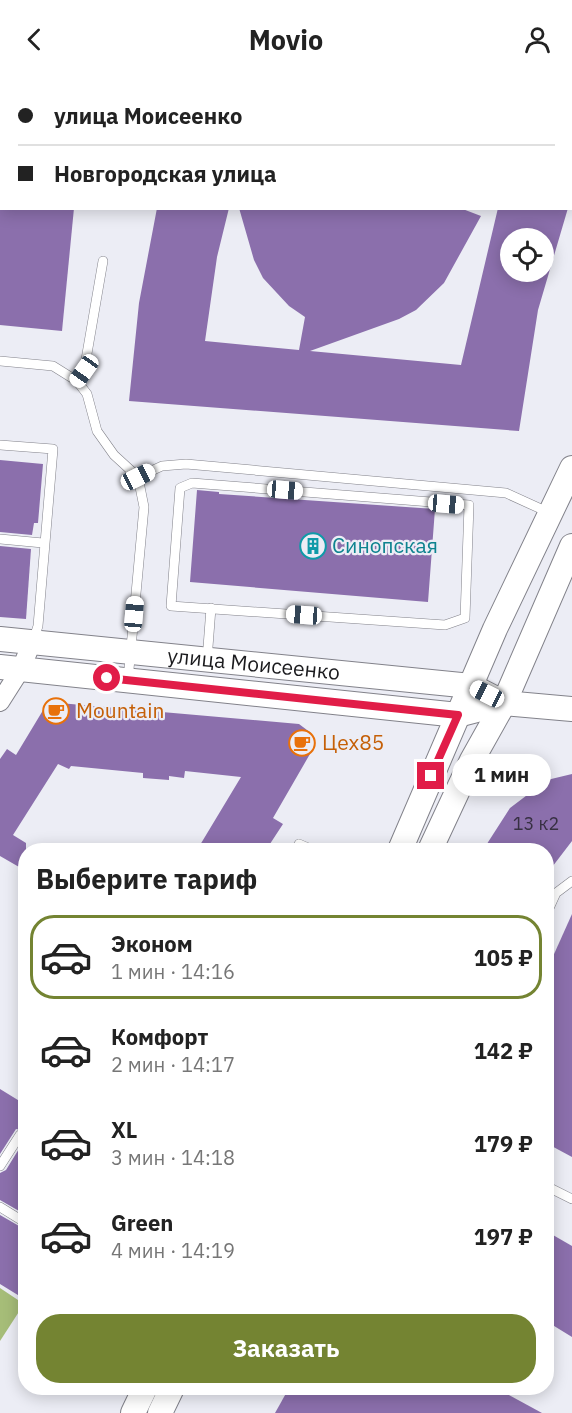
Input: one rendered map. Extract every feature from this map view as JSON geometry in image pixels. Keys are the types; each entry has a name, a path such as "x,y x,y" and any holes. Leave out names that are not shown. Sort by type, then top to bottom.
{"street":[{"path":"403,843 471,686 572,468"},
{"path":"433,843 472,760 504,703 572,546"},
{"name":"улица Моисеенко","path":"0,639 471,686 504,703"},
{"path":"0,702 11,668 32,642"},
{"name":"улица Моисеенко","path":"11,668 458,715 504,703 572,709"},
{"path":"133,1413 142,1395"},
{"path":"160,1413 169,1395"}],"lane":[{"path":"77,381 84,371 103,261"},
{"path":"0,362 53,366 77,381 87,394 97,431 114,455 138,477 144,507 128,681"},
{"path":"0,445 53,449 43,543 38,626 32,642"},
{"path":"138,477 162,466 186,464 506,493 550,513"},
{"path":"192,483 469,506 465,618 445,625 211,608 171,606 180,488 192,483"},
{"path":"0,539 43,543"},
{"path":"207,660 211,608"},
{"path":"554,897 556,893 572,881"},
{"path":"0,1166 18,1139"},
{"path":"554,1189 572,1199"},
{"path":"0,1208 18,1218"}],"green space":[{"path":"0,1288 18,1300 18,1313 0,1341"}],"building":[{"path":"0,210 74,210 62,331 0,325"},
{"path":"157,210 229,210 217,257 205,341 299,350 305,317 289,306 263,278 254,260 240,210 465,210 481,216 444,283 416,310 399,319 310,351 461,365 498,210 567,210 554,256 554,228 500,228 500,282 546,282 538,310 519,431 129,401 139,303"},
{"path":"0,460 43,464 38,523 34,523 32,535 0,532"},
{"name":"Синопская","path":"197,490 219,492 219,494 435,509 428,602 190,582"},
{"path":"0,546 31,549 26,619 0,617"},
{"path":"48,702 299,724 311,733 314,747 273,818 283,824 271,843 201,843 241,777 185,771 184,778 169,776 169,780 143,778 143,773 71,766 69,769 58,764 13,835 26,843 18,843 18,866 0,856 0,759 7,749 16,755"},
{"path":"572,774 572,841 554,865 554,843 488,843 510,808 547,780"},
{"path":"572,914 572,1157 554,1147 554,954"},
{"path":"0,1089 18,1100 18,1129 16,1129 0,1154"},
{"path":"18,1150 18,1210 0,1200 0,1173 6,1170"},
{"path":"0,1215 18,1225 18,1295 0,1284"},
{"path":"554,1236 572,1246 572,1337 554,1326"},
{"path":"285,1395 509,1395 542,1413 275,1413"}],"place":[{"name":"Синопская","path":"313,546"},
{"name":"Mountain","path":"56,711"},
{"name":"Цех85","path":"302,743"}],"route":[{"path":"107,678 458,715 431,776"}]}
